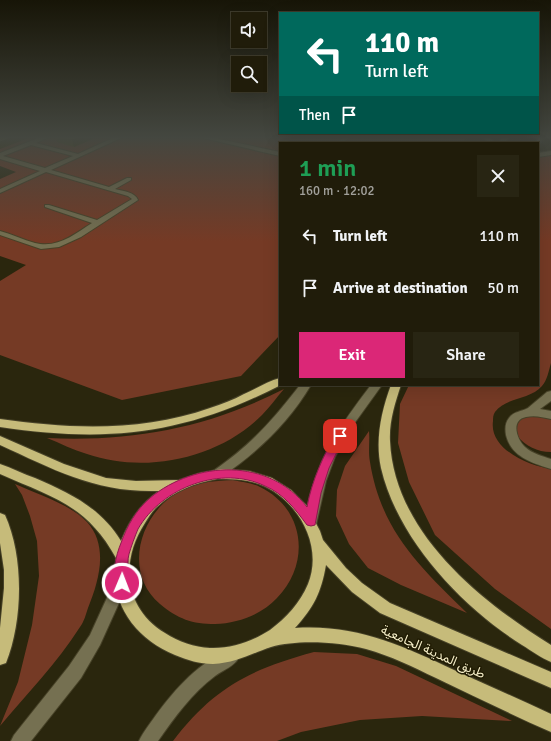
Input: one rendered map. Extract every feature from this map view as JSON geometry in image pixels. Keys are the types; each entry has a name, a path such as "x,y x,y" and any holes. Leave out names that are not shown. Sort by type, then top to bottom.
{"main road":[{"path":"0,423 63,432 97,432 166,424 199,416 230,406 257,394 279,382"},
{"path":"396,386 385,418 384,442 387,469 397,498 414,530 438,562 470,596 509,628 551,654"},
{"path":"0,440 93,479 120,485 150,487 179,485"},
{"path":"0,469 67,499 84,509 99,522 112,537 122,555"},
{"path":"217,474 236,474 254,477 270,483 294,498 311,521 319,545 319,570 311,595 296,619 273,639 244,651 213,656 183,652 157,639 139,624 127,604 122,583 122,555 134,526 154,502 179,485 198,478 217,474"},
{"path":"0,519 6,534 11,558 12,585 9,616 0,657"},
{"name":"طريق المدينة الجامعية","path":"319,545 331,563 346,579 364,594 385,608 551,680"},
{"name":"طريق المدينة الجامعية","path":"273,639 297,634 322,634 348,637 373,643 398,652 551,723"}],"street":[{"path":"0,190 43,172"},
{"path":"0,233 40,247 48,247 63,243 136,200 130,195 52,172"},
{"path":"110,189 129,179"},
{"path":"47,206 98,223"},
{"path":"217,474 241,457 262,439 305,386"},
{"path":"311,521 315,493 323,468 334,446 376,386"},
{"path":"551,395 528,412 518,416 512,421 509,429 512,439 518,448 529,456 551,464"},
{"path":"528,412 551,415"},
{"path":"20,741 75,672 95,640 122,583"},
{"path":"148,741 180,698 200,679 222,662 244,651"}],"shaded area":[{"path":"16,172 279,172 279,336 241,376 122,400 0,355 0,281 26,265 0,256 0,179"},
{"path":"539,172 551,172 551,363 544,384 537,391 505,404 494,413 493,431 497,440 512,454 532,464 551,469 551,629 495,589 435,535 409,482 398,443 400,404 409,386 539,386"},
{"path":"284,389 268,409 244,430 203,452 180,458 156,462 133,463 109,460 82,452 47,438 109,438 169,430 227,414"},
{"path":"525,415 551,419 551,452 532,448 517,436 515,422"},
{"path":"369,431 369,458 375,486 383,508 393,528 419,563 467,613 401,585 368,568 349,544 336,516 337,490 345,466"},
{"path":"233,480 260,487 275,497 286,509 294,523 298,538 298,553 295,569 288,584 277,598 264,609 249,617 232,622 215,624 192,622 179,617 160,604 148,590 141,574 139,557 142,540 148,524 158,509 171,497 186,488 198,484"},
{"path":"15,484 63,505 87,522 94,531 98,542 100,564 96,587 81,625 52,666 0,726 18,682 32,625 39,576 37,541 22,495"},
{"path":"314,652 357,654 396,666 512,721 422,716 360,720 301,732 277,741 173,741 203,707 235,683 271,666"}],"route":[{"path":"122,583 122,555 134,526 154,502 179,485 198,478 217,474 236,474 254,477 270,483 294,498 311,521 315,493 323,468 340,436"}]}
